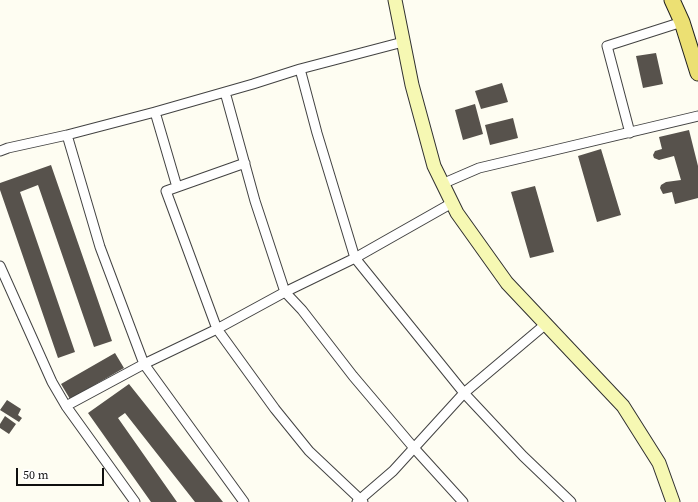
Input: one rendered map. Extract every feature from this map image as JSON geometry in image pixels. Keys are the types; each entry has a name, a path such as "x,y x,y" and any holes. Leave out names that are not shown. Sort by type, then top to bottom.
{"main road":[{"path":"395,0 412,85 434,166 457,213 507,283 547,323 623,406 659,463 673,502"},
{"path":"672,0 682,22 698,73"}],"street":[{"path":"630,133 607,46 682,22"},
{"path":"0,151 155,112 300,69 403,42"},
{"path":"300,69 317,134 355,258 464,393 523,456 571,502"},
{"path":"225,92 255,200 285,292 302,310 353,376 462,502"},
{"path":"155,112 177,187"},
{"path":"442,184 479,168 698,116"},
{"path":"67,135 100,247 144,364 244,502"},
{"path":"245,163 166,191 217,329 275,409 309,451 360,501 393,471 464,393 547,323"},
{"path":"66,406 144,364 217,329 285,292 355,258 452,203"},
{"path":"0,266 52,382 66,406 135,502"}],"building":[{"path":"656,53 663,84 643,88 636,56"},
{"path":"502,83 508,102 481,109 475,91"},
{"path":"475,104 483,134 463,140 455,110"},
{"path":"513,118 518,138 490,145 485,125"},
{"path":"689,130 698,166 698,198 675,204 672,192 663,194 660,188 661,185 666,182 681,180 674,156 659,160 654,158 653,155 655,151 662,149 659,137"},
{"path":"601,149 621,215 597,222 578,156"},
{"path":"51,165 112,341 94,347 38,185 20,192 75,352 58,358 0,190 0,183"},
{"path":"535,186 554,252 530,258 511,192"},
{"path":"115,353 124,368 70,399 61,384"},
{"path":"129,384 223,502 195,502 125,413 118,418 177,502 151,502 88,413"},
{"path":"7,400 21,409 18,415 22,418 19,422 0,410"},
{"path":"5,416 16,424 9,434 0,428 0,424"}]}
